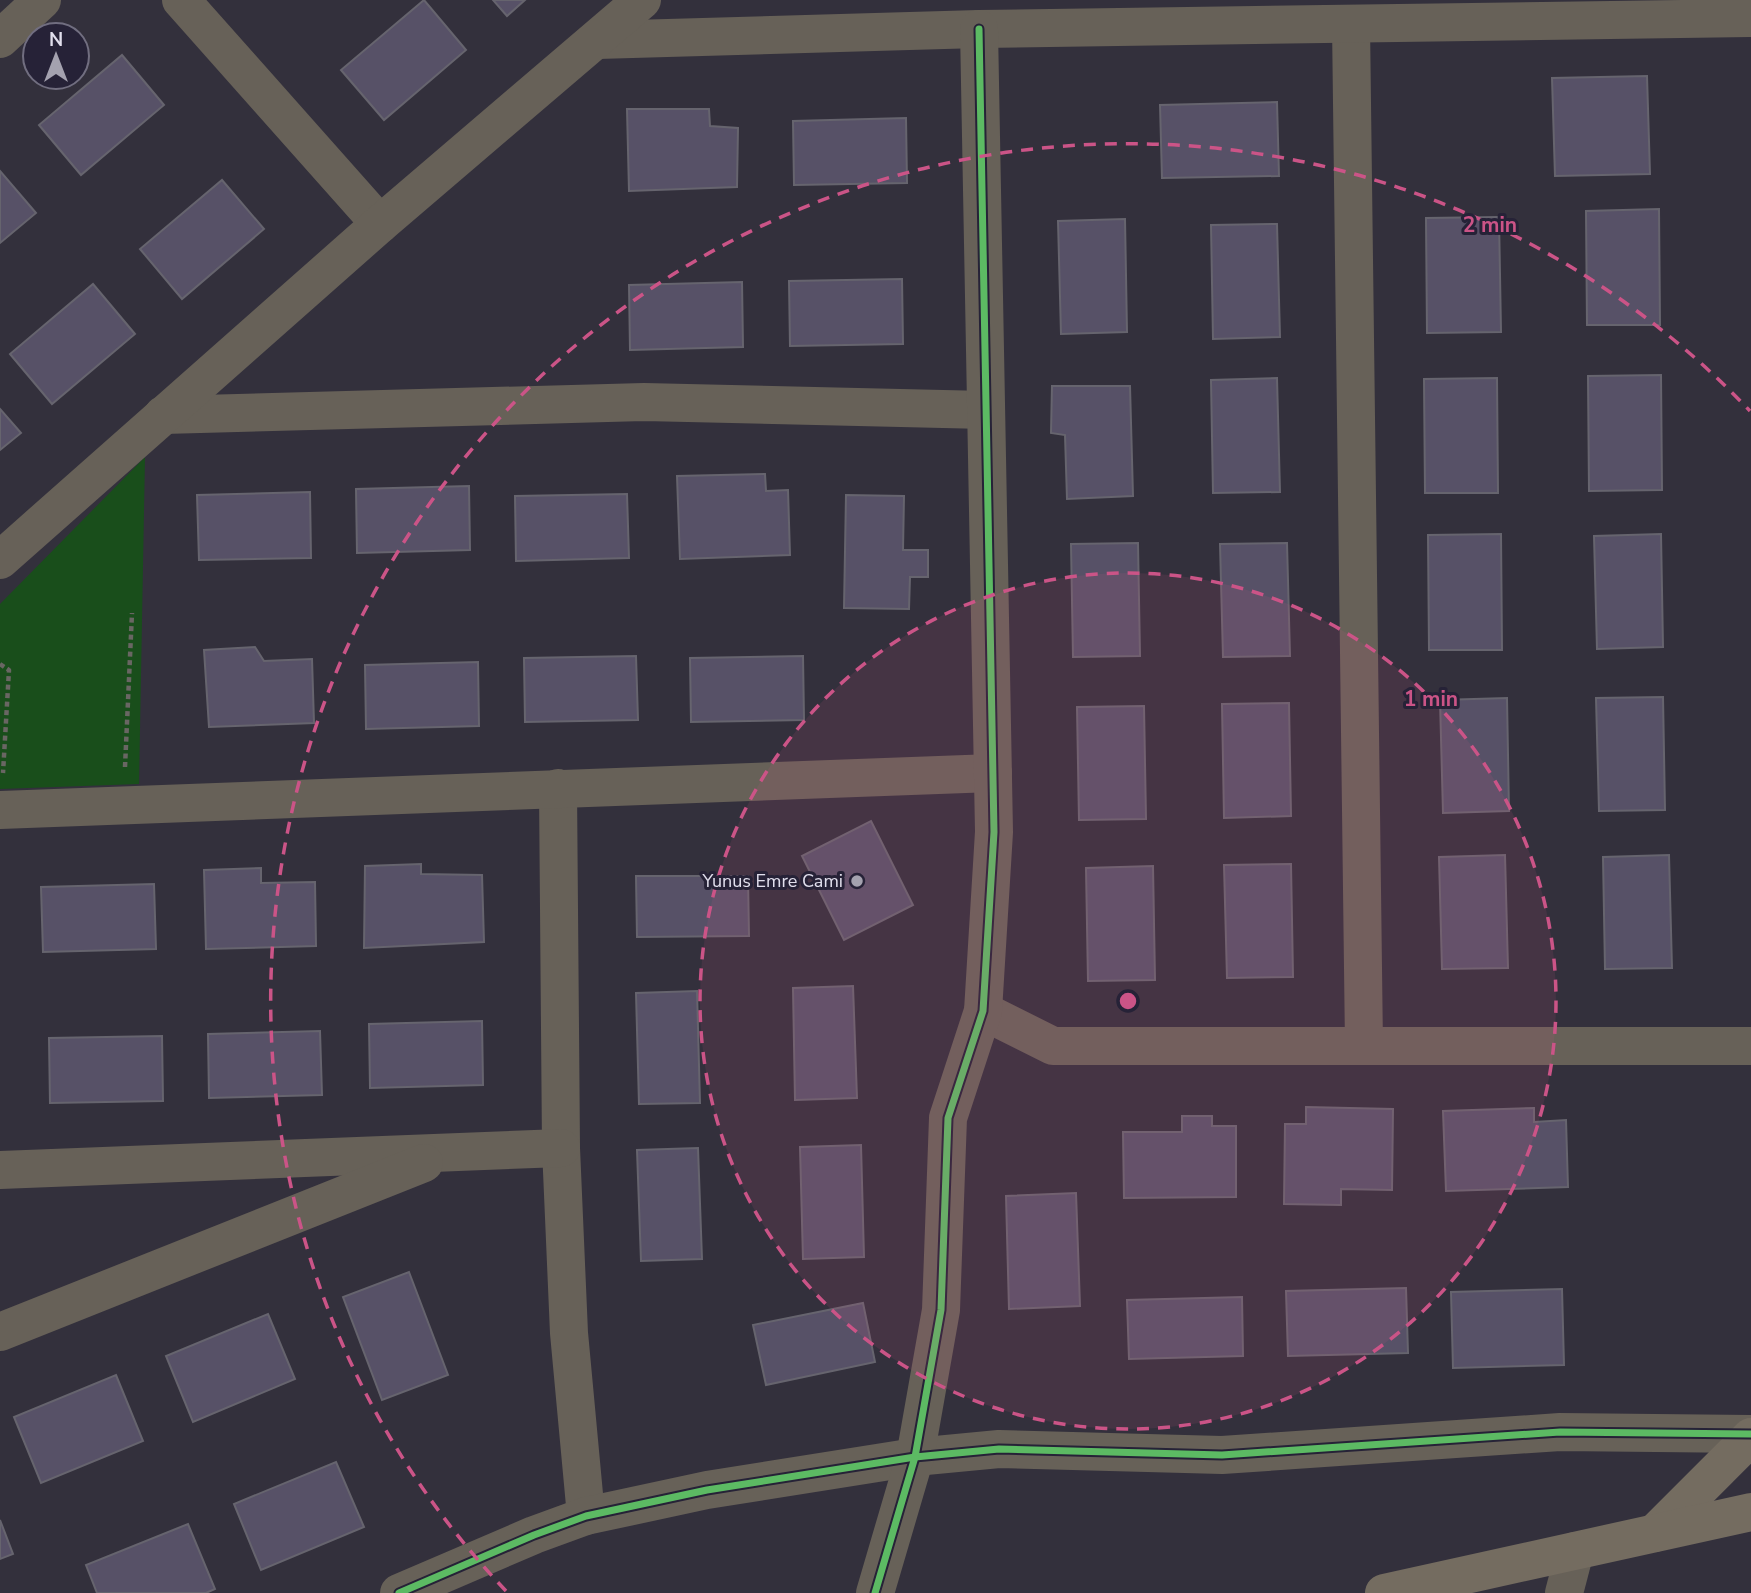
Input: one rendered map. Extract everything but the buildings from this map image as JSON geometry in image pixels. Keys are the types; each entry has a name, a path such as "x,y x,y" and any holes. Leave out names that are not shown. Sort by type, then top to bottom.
{"street":[{"path":"0,39 42,0"},
{"path":"181,0 380,224"},
{"path":"0,560 380,224 642,0"},
{"path":"597,40 979,29 1751,18"},
{"path":"1351,24 1364,1045"},
{"path":"875,1593 915,1457 941,1310 948,1118 983,1011 994,832 979,29"},
{"path":"163,415 644,402 986,410"},
{"path":"0,810 993,773"},
{"path":"558,788 561,1148 569,1333 586,1516"},
{"path":"983,1011 1054,1045 1751,1045"},
{"path":"0,1170 561,1148"},
{"path":"0,1332 449,1153"},
{"path":"399,1593 534,1535 586,1516 707,1490 915,1457 999,1449 1222,1455 1560,1432 1751,1436"},
{"path":"1656,1533 1751,1436"},
{"path":"1384,1593 1751,1511"},
{"path":"1564,1593 1576,1551"}],"path":[{"path":"125,773 132,614"},
{"path":"0,664 9,670 3,778 0,778"}],"green space":[{"path":"145,457 139,784 0,789 0,604"}],"cycle path":[{"path":"875,1593 915,1457 941,1310 948,1118 983,1011 994,832 979,29"},
{"path":"399,1593 534,1535 586,1516 707,1490 915,1457 999,1449 1222,1455 1560,1432 1751,1434"}],"place":[{"name":"Yunus Emre Cami","path":"857,881"}]}
